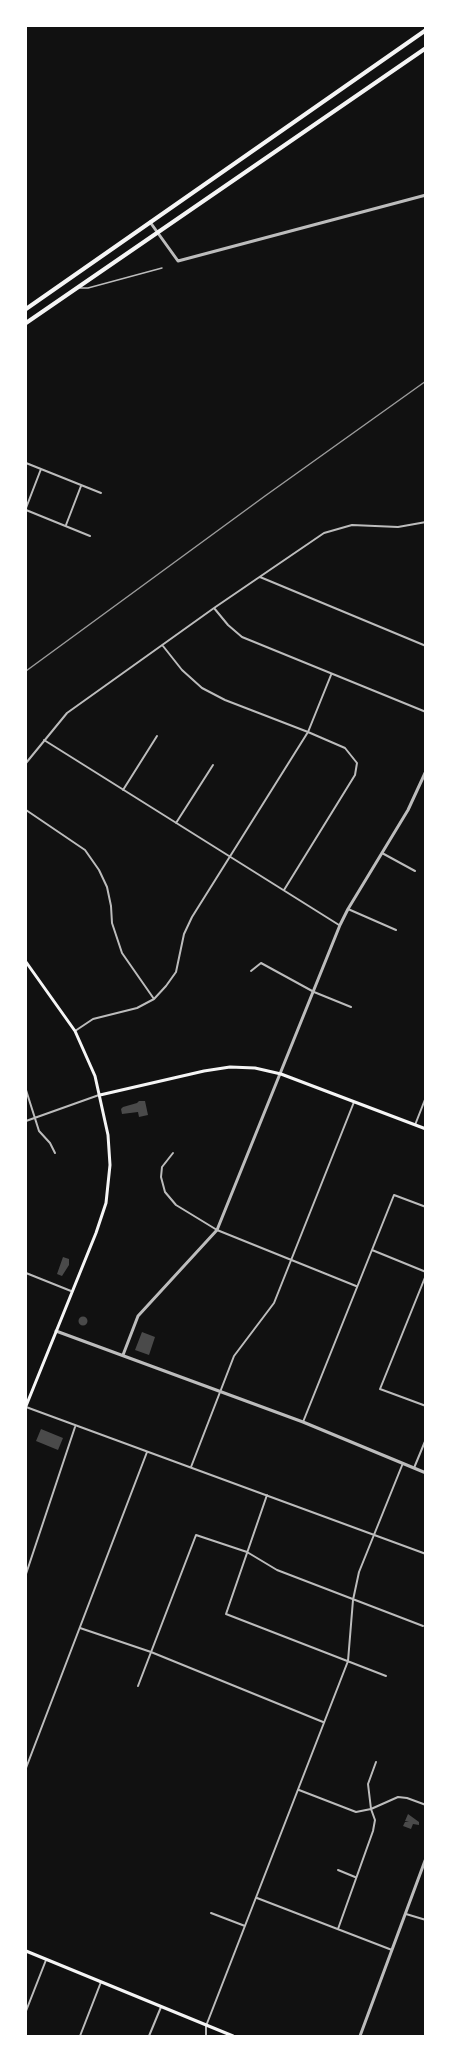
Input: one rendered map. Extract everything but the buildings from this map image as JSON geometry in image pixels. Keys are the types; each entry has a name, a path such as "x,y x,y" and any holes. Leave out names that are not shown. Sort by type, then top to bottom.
{"highway":[{"path":"26,309 426,30"},
{"path":"26,323 426,48"}],"main road":[{"path":"26,962 75,1030 95,1076 108,1135 109,1155 106,1203 94,1239 71,1291 26,1407"},
{"path":"100,1095 204,1071 230,1067 255,1068 281,1074 426,1129"},
{"path":"26,1951 234,2037"}],"street":[{"path":"150,222 178,261 426,195"},
{"path":"26,463 101,493"},
{"path":"41,469 26,509 90,536"},
{"path":"66,525 81,485"},
{"path":"26,763 68,713 214,608 324,533 352,525 398,527 426,522"},
{"path":"260,577 426,646"},
{"path":"214,608 242,637 426,712"},
{"path":"163,646 182,670 202,688 225,700 345,748 357,763 355,775 284,890"},
{"path":"75,1030 93,1019 137,1008 153,999 166,986 176,972 184,934 192,917 308,732 331,675"},
{"path":"123,790 157,736"},
{"path":"44,740 340,925"},
{"path":"176,823 213,765"},
{"path":"123,1355 138,1316 217,1230 340,925 408,810 426,771"},
{"path":"420,785 426,787"},
{"path":"26,810 85,850 99,870 107,887 112,923 122,953 153,999"},
{"path":"382,854 415,871"},
{"path":"348,909 396,930"},
{"path":"251,971 261,963 314,992 351,1007"},
{"path":"26,1090 41,1133 55,1153"},
{"path":"26,1121 100,1095"},
{"path":"415,1125 426,1097"},
{"path":"191,1467 234,1356 274,1303 354,1102"},
{"path":"173,1153 162,1167 161,1177 165,1192 176,1205 217,1230 356,1286"},
{"path":"303,1422 394,1194 426,1207"},
{"path":"371,1250 426,1273 380,1389 426,1406"},
{"path":"26,1273 71,1291"},
{"path":"56,1331 303,1422 426,1473"},
{"path":"26,1407 75,1427 191,1467 426,1554"},
{"path":"26,1574 75,1427"},
{"path":"414,1468 426,1439"},
{"path":"26,1768 147,1452"},
{"path":"206,2037 206,2026 348,1661 353,1600 359,1572 403,1463"},
{"path":"267,1495 226,1614 386,1676"},
{"path":"138,1686 196,1535 247,1552 277,1570 423,1626"},
{"path":"80,1628 151,1652 324,1722"},
{"path":"338,1929 373,1831 375,1820 371,1809 368,1784 376,1761"},
{"path":"299,1790 356,1812 371,1809 398,1797 426,1805"},
{"path":"360,2037 426,1858"},
{"path":"338,1870 355,1877"},
{"path":"257,1898 392,1950"},
{"path":"211,1913 246,1927"},
{"path":"405,1914 426,1920"},
{"path":"26,2011 46,1960"},
{"path":"80,2037 101,1982"},
{"path":"149,2037 161,2007"}],"lane":[{"path":"77,287 88,288 162,268"}],"railway":[{"path":"26,671 426,381"}]}
